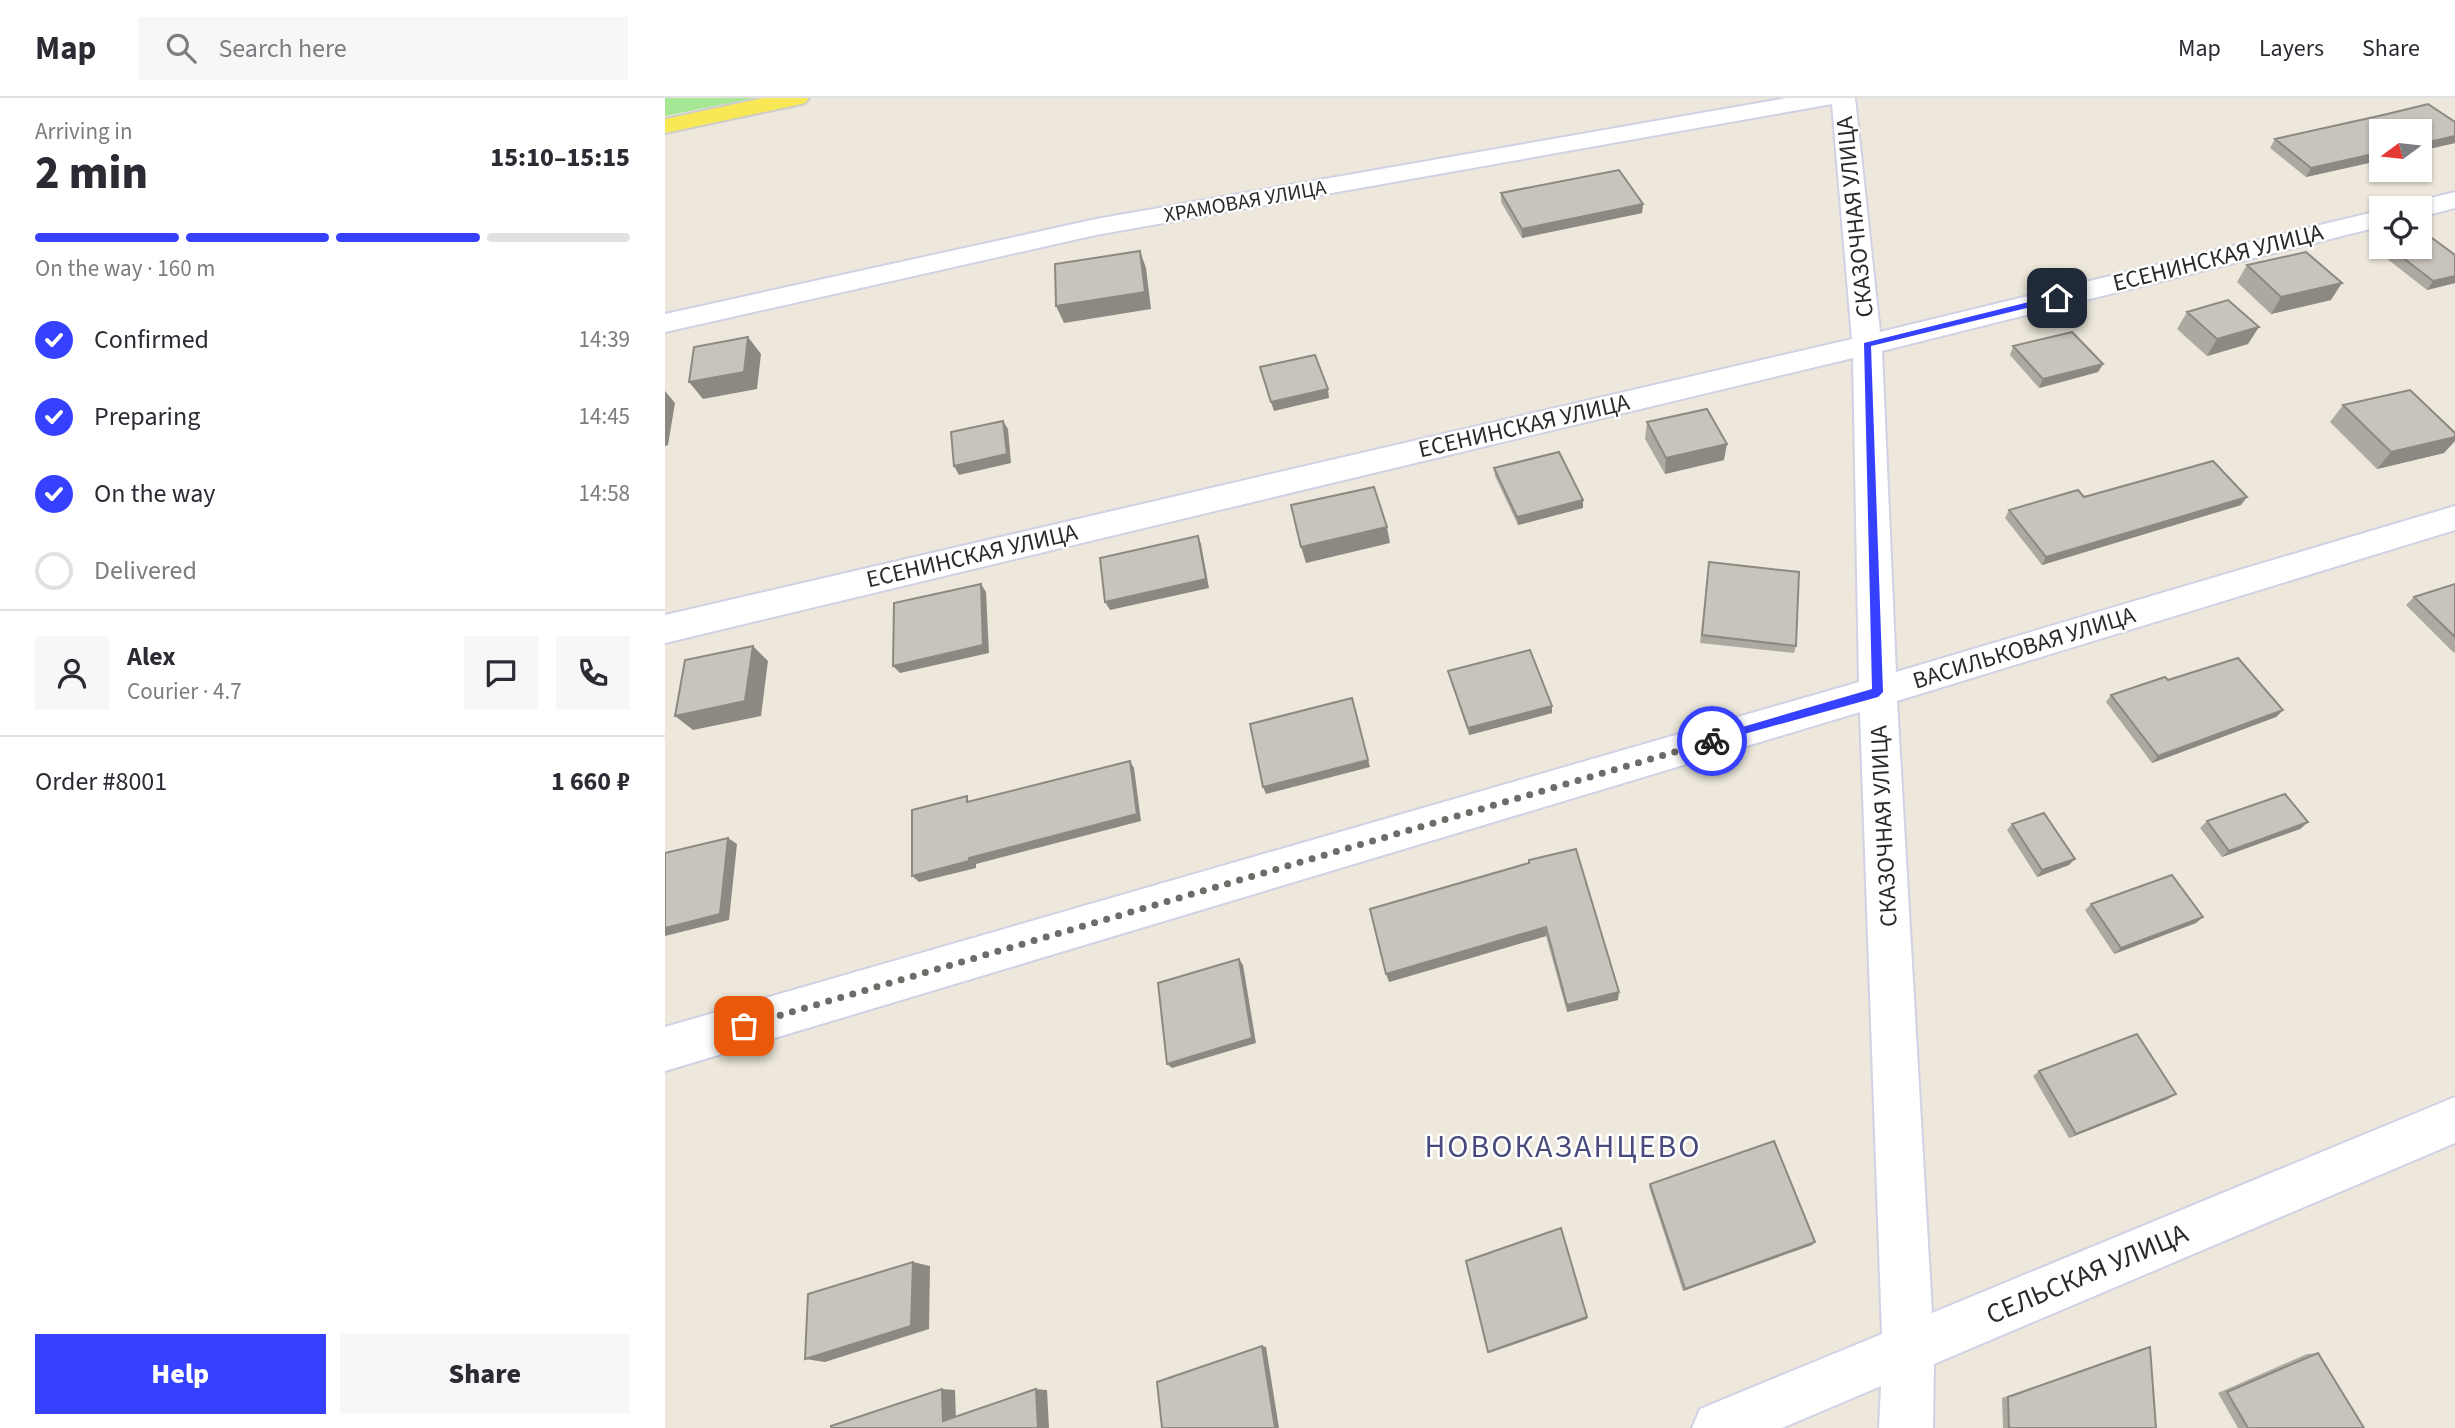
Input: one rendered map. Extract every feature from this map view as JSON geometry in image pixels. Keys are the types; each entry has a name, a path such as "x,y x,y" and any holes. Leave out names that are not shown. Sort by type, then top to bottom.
{"main road":[{"path":"665,126 797,98"}],"street":[{"name":"ХРАМОВАЯ УЛИЦА","path":"665,323 1096,227 1828,98"},
{"name":"СКАЗОЧНАЯ УЛИЦА","path":"1843,98 1867,345 1878,692 1908,1349 1906,1428"},
{"path":"2432,206 2455,200"},
{"name":"ЕСЕНИНСКАЯ УЛИЦА","path":"665,629 1867,345 2369,221"},
{"name":"ВАСИЛЬКОВАЯ УЛИЦА","path":"665,1049 1878,692 2455,518"},
{"name":"СЕЛЬСКАЯ УЛИЦА","path":"1719,1428 2455,1120"}],"green space":[{"path":"665,98 754,98 665,116"}],"building":[{"path":"2428,104 2455,122 2455,136 2433,141 2433,119 2369,119 2369,155 2311,168 2275,139"},
{"path":"1619,170 1643,204 1522,229 1501,193"},
{"path":"2432,238 2455,255 2455,276 2433,281 2405,259 2432,259"},
{"path":"1140,251 1145,292 1056,306 1055,264"},
{"path":"2306,252 2342,283 2281,297 2247,265"},
{"path":"2228,300 2259,327 2217,339 2187,312"},
{"path":"2072,332 2103,364 2043,379 2013,346"},
{"path":"748,337 744,372 689,382 694,347"},
{"path":"1315,355 1328,389 1271,402 1260,367"},
{"path":"2410,390 2455,433 2455,437 2391,452 2343,405"},
{"path":"1707,409 1727,444 1666,458 1647,422"},
{"path":"1003,421 1007,454 954,466 951,432"},
{"path":"1559,452 1583,500 1517,517 1494,468"},
{"path":"2213,461 2247,497 2046,557 2009,510 2078,490 2084,497"},
{"path":"1374,487 1387,527 1301,547 1291,505"},
{"path":"1198,536 1206,579 1105,602 1100,558"},
{"path":"1709,562 1799,572 1796,646 1702,635"},
{"path":"981,584 983,645 893,666 894,603"},
{"path":"2455,584 2455,637 2414,597"},
{"path":"753,646 745,701 675,716 685,660"},
{"path":"1530,650 1552,706 1468,728 1448,671"},
{"path":"2238,658 2283,710 2158,756 2111,695 2165,677 2168,680"},
{"path":"1352,698 1368,760 1263,787 1250,724"},
{"path":"1130,761 1137,814 969,858 969,861 912,876 912,810 967,796 967,802"},
{"path":"2285,794 2308,822 2229,851 2207,821"},
{"path":"2044,813 2075,859 2042,870 2012,824"},
{"path":"728,838 720,914 665,928 665,853"},
{"path":"1576,849 1619,992 1567,1005 1546,927 1386,974 1370,909 1529,863 1529,860"},
{"path":"2172,875 2203,917 2121,948 2091,904"},
{"path":"1239,959 1252,1038 1167,1064 1158,983"},
{"path":"2137,1034 2176,1094 2076,1134 2039,1071"},
{"path":"1774,1141 1815,1242 1685,1289 1650,1184"},
{"path":"1561,1228 1587,1317 1488,1352 1466,1261"},
{"path":"913,1262 911,1326 805,1359 808,1294"},
{"path":"1262,1346 1275,1428 1162,1428 1157,1382"},
{"path":"2150,1347 2156,1428 2009,1428 2008,1397"},
{"path":"2318,1353 2364,1428 2248,1428 2227,1392"},
{"path":"942,1389 943,1421 1036,1389 1038,1428 831,1428 831,1426"}],"way so far":[{"path":"744,1026 1712,741"}],"district":[{"name":"НОВОКАЗАНЦЕВО","path":"1563,1147"}],"route":[{"path":"1712,741 1878,692 1867,345 2057,298"}]}
